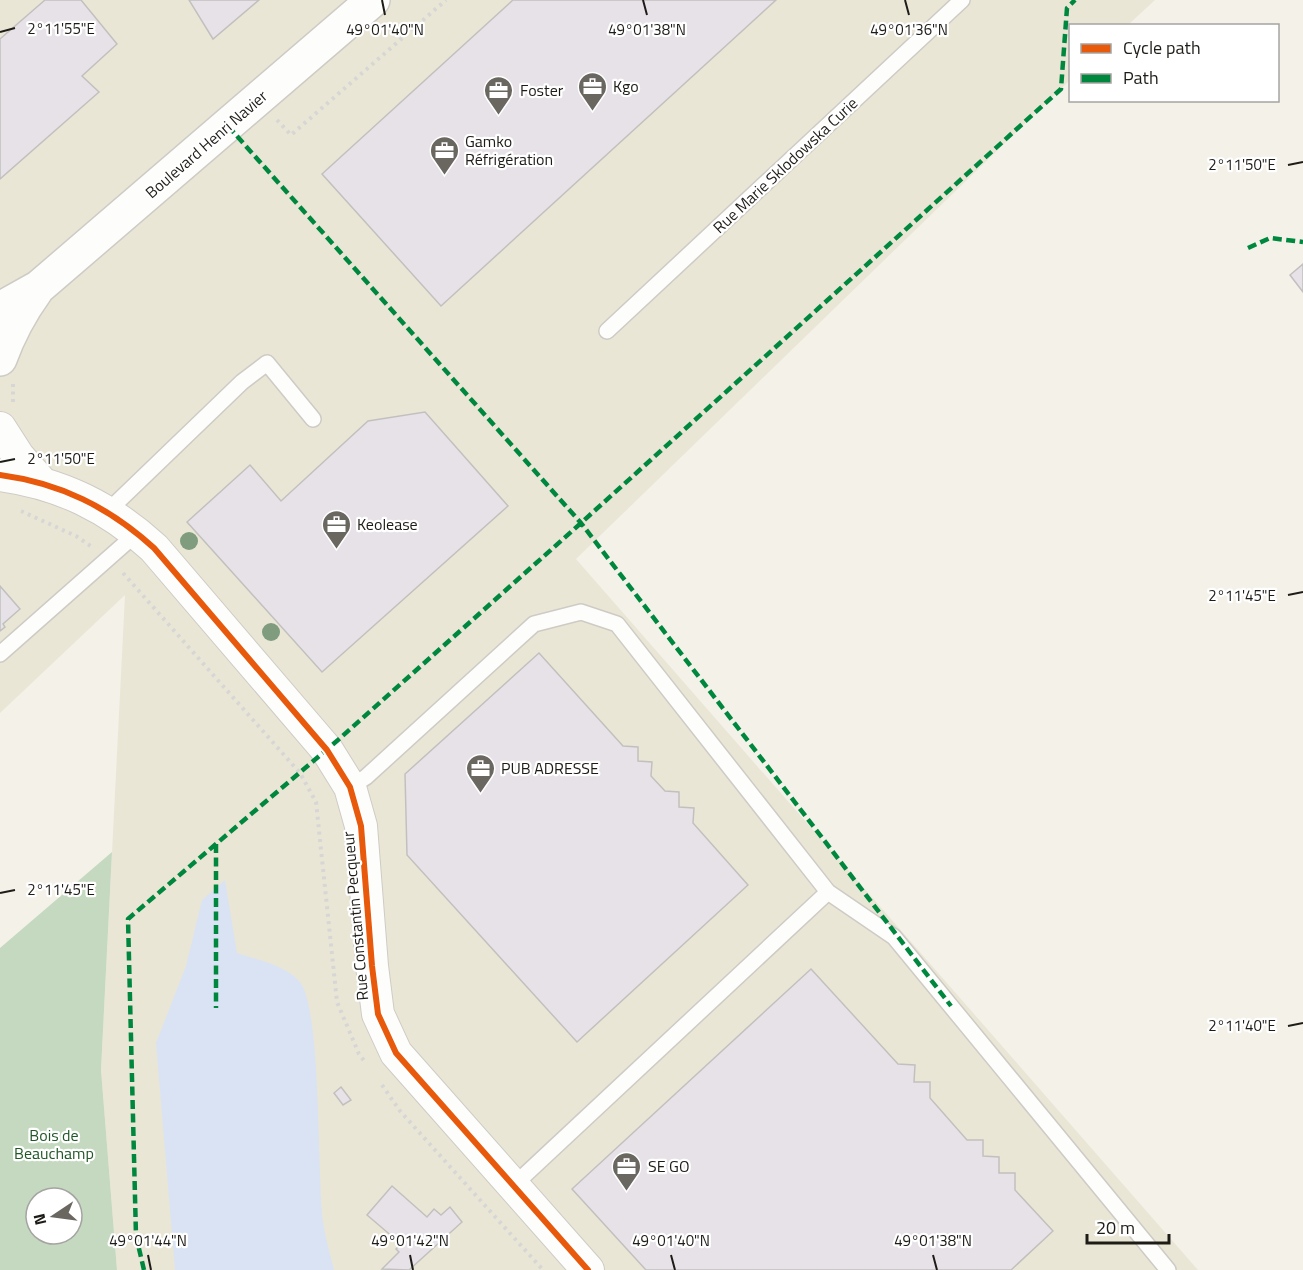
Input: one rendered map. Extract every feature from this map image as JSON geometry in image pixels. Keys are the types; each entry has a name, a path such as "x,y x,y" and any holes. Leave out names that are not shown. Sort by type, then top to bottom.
{"main road":[{"name":"Boulevard Henri Navier","path":"0,309 39,287 372,0"},
{"name":"Boulevard Henri Navier","path":"0,359 10,332 22,310 39,287"}],"street":[{"name":"Rue Constantin Pecqueur","path":"0,428 18,456 41,482"},
{"name":"Rue Constantin Pecqueur","path":"0,475 41,482 85,500 137,533 161,557 327,750 350,787 361,826 378,1014 396,1053 588,1270"}],"lane":[{"name":"Rue Marie Sklodowska Curie","path":"607,331 962,0"},
{"path":"107,512 242,382 267,363 313,419"},
{"path":"0,654 137,533"},
{"path":"350,787 366,777 534,624 581,612 617,624 828,892 894,937 1163,1268"},
{"path":"513,1186 828,892"}],"path":[{"path":"259,99 291,135 446,0"},
{"path":"17,509 76,536 109,557 300,773 316,802 337,1002 359,1054 369,1068"},
{"path":"375,1076 400,1111 543,1270"}],"shaded area":[{"path":"0,0 1155,0 1129,24 1069,24 1069,81 576,559 1198,1270 117,1270 101,1070 125,595 0,713"}],"green space":[{"name":"Bois de Beauchamp","path":"112,852 101,1070 117,1270 0,1270 0,948"}],"water":[{"path":"225,880 237,953 285,970 299,981 306,996 312,1022 315,1056 323,1221 334,1270 175,1270 156,1043 186,966 202,900"}],"building":[{"path":"45,0 81,0 117,44 82,76 99,92 0,179 0,39"},
{"path":"189,0 259,0 213,39"},
{"path":"513,0 776,0 441,306 322,174"},
{"path":"1303,264 1303,292 1290,275"},
{"path":"425,412 508,506 322,672 187,522 250,465 281,501 368,421"},
{"path":"0,586 20,609 3,624 5,627 0,631"},
{"path":"539,653 623,746 638,747 638,761 652,762 651,776 665,791 679,792 679,807 694,808 693,823 748,885 577,1042 407,855 405,774"},
{"path":"811,969 898,1064 915,1065 914,1082 930,1082 930,1098 967,1140 983,1140 983,1156 999,1157 999,1173 1015,1173 1015,1190 1053,1231 1011,1270 646,1270 572,1189"},
{"path":"341,1087 351,1100 343,1105 334,1093"},
{"path":"392,1186 427,1217 434,1209 441,1215 450,1207 462,1222 409,1270 382,1269 399,1252 396,1249 401,1244 367,1215"}],"marked path":[{"path":"144,1270 136,1236 128,919 338,740 1061,89 1067,8 1075,0"},
{"path":"228,126 581,523 951,1006"},
{"path":"1248,248 1270,238 1303,242"},
{"path":"216,844 216,1008"}],"cycle path":[{"path":"0,475 43,484 83,499 137,533 154,548 327,750 350,787 361,826 378,1014 396,1053 588,1270"}],"place":[{"name":"Kgo","path":"592,112"},
{"name":"Foster","path":"499,116"},
{"name":"Gamko Réfrigération","path":"444,176"},
{"name":"Keolease","path":"336,550"},
{"name":"PUB ADRESSE","path":"480,794"},
{"name":"SE GO","path":"627,1192"}]}
